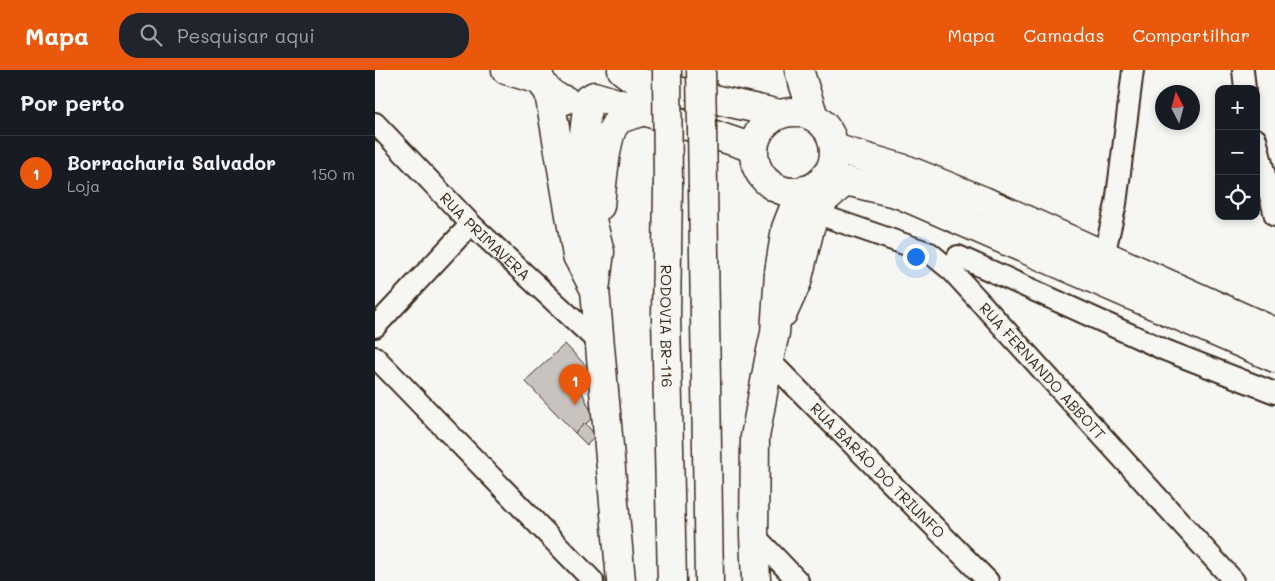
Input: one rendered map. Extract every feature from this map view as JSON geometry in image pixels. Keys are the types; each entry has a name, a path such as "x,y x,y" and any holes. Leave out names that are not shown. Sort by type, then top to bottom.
{"main road":[{"path":"506,70 542,81 558,98 568,101 591,98 644,111 753,148"},
{"path":"608,70 602,88 591,98 582,151 588,204 600,252 595,290 621,581"},
{"path":"622,70 638,82 780,114"},
{"name":"RODOVIA BR-116","path":"667,70 666,316 672,581"},
{"path":"701,70 709,581"},
{"path":"799,70 814,117"},
{"path":"542,81 577,256 595,290"},
{"path":"597,236 604,168 611,133 618,121 644,111"},
{"path":"756,581 754,535 755,437 775,333 779,272 786,228 795,205 823,190 832,163 834,148 831,136 824,125 814,117 803,113 791,112 780,114 769,120 760,130 753,148 756,166 761,176 778,189 791,192 823,190 899,194 978,213 1104,255 1275,332"},
{"path":"834,148 908,170 978,213 1275,358"}],"street":[{"path":"1104,255 1122,170 1133,70"},
{"path":"1243,70 1245,85"},
{"name":"RUA PRIMAVERA","path":"375,123 471,224 600,344"},
{"path":"1260,155 1275,216"},
{"name":"RUA FERNANDO ABBOTT","path":"823,190 930,253 955,263 1234,581"},
{"path":"978,213 955,263 1165,350 1275,393"},
{"path":"375,327 471,224"},
{"path":"375,357 593,581"},
{"name":"RUA BARÃO DO TRIUNFO","path":"769,360 988,581"},
{"path":"754,535 798,581"}],"building":[{"path":"565,344 591,371 578,384 594,417 575,433 525,381"},
{"path":"585,423 596,436 587,445 575,433"}],"place":[{"name":"Borracharia Salvador","path":"575,405"}]}
